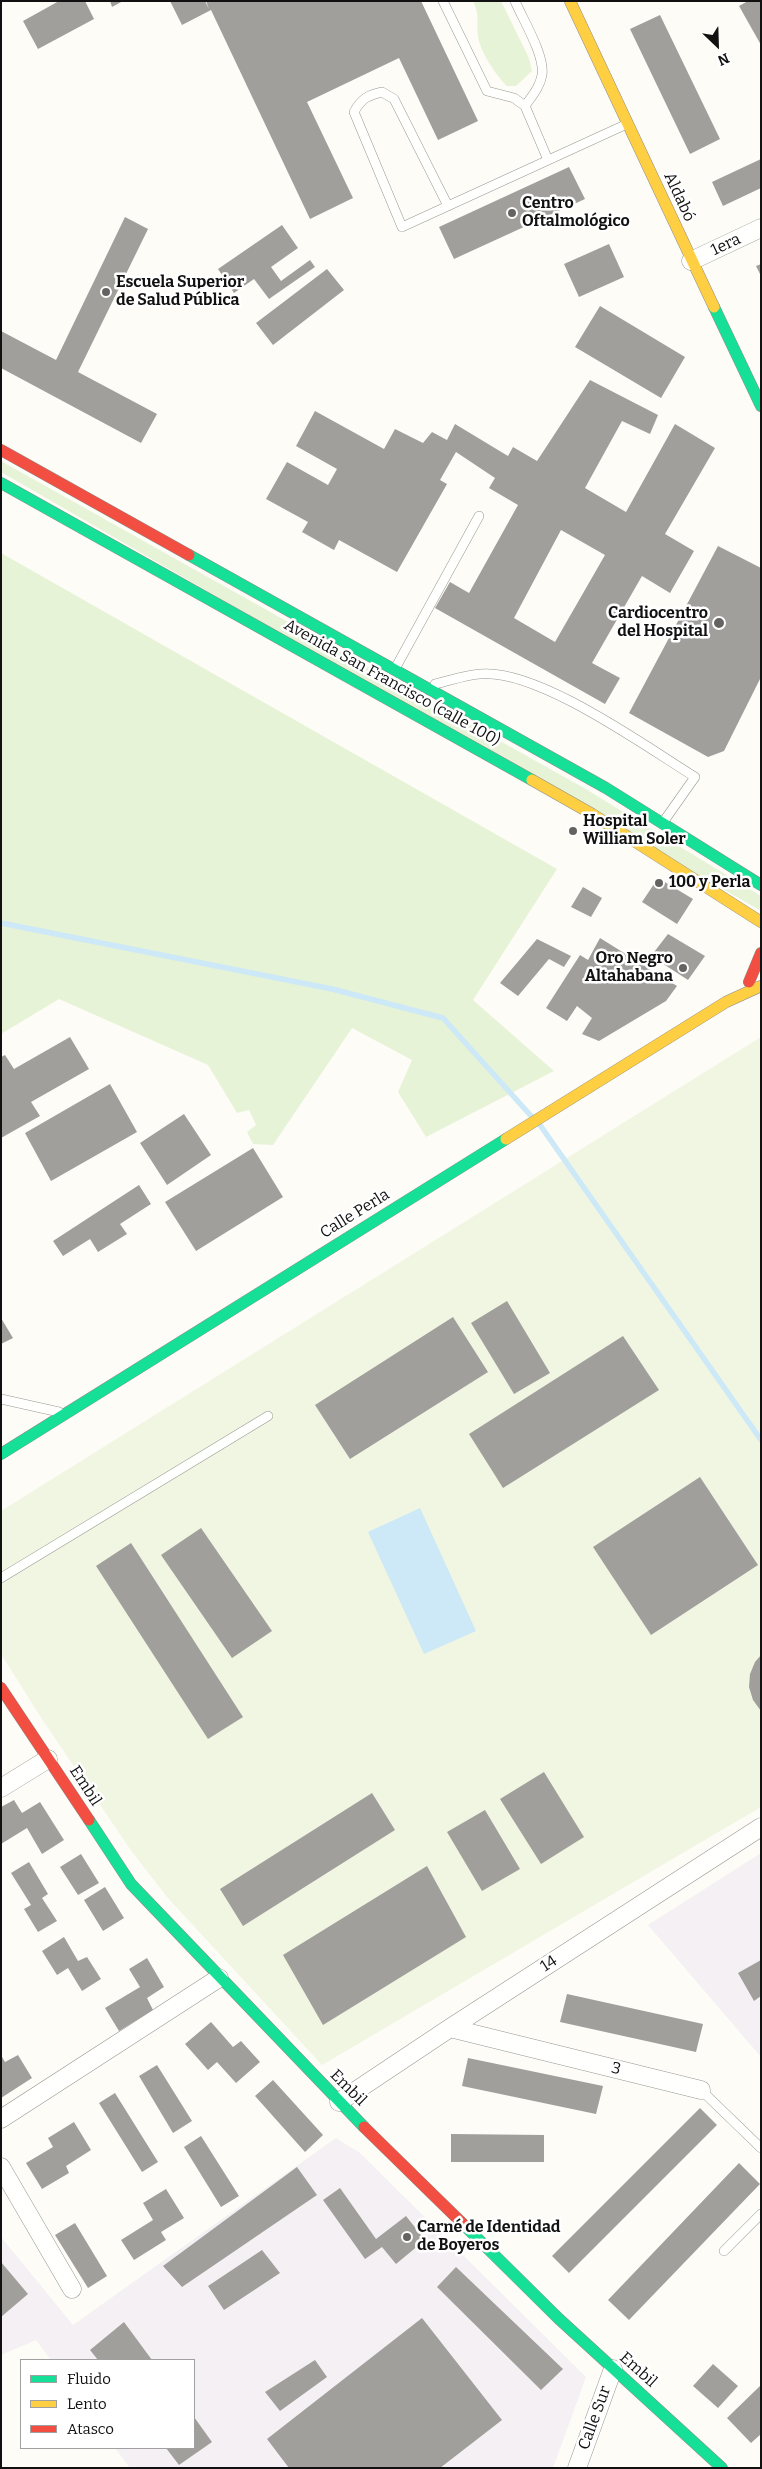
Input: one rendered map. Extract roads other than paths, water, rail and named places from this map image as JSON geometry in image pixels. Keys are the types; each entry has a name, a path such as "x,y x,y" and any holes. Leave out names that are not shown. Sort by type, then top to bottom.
{"main road":[{"name":"Aldabó","path":"570,1 691,262 761,406"},
{"name":"Avenida San Francisco (calle 100)","path":"1,450 606,788 761,885"},
{"name":"Avenida San Francisco (calle 100)","path":"1,483 592,814 756,919"},
{"path":"756,919 760,936"},
{"path":"756,987 761,952"},
{"name":"Calle Perla","path":"1,1454 726,1002 756,987 761,974"},
{"name":"Embil","path":"1,1688 131,1884 339,2102 558,2318 722,2468"}],"street":[{"name":"1era","path":"691,262 761,228"},
{"path":"1,1788 48,1759"},
{"name":"14","path":"339,2102 761,1827"},
{"path":"1,2119 219,1978"},
{"name":"3","path":"450,2028 701,2090"},
{"path":"1,2167 72,2289"},
{"name":"Calle Sur","path":"577,2468 613,2369"}],"lane":[{"path":"443,1 487,91 514,98 525,106 548,160"},
{"path":"515,1 542,63 542,76 537,88 525,106"},
{"path":"448,206 394,99 382,92 369,95 359,102 354,112 402,227 448,206 548,160 627,124"},
{"path":"395,669 479,516"},
{"path":"425,687 481,674 524,679 592,712 695,777 663,824"},
{"path":"1,1399 67,1413"},
{"path":"1,1578 268,1416"},
{"name":"3","path":"701,2090 761,2148"},
{"path":"724,2251 761,2214"}],"water":[{"path":"420,1508 476,1631 424,1654 368,1532"}],"waterway":[{"path":"1,923 332,989 443,1018 532,1117"},
{"path":"540,1125 761,1440"}],"place":[{"name":"Centro Oftalmológico","path":"512,213"},
{"name":"Escuela Superior de Salud Pública","path":"106,292"},
{"name":"Cardiocentro del Hospital","path":"719,623"},
{"name":"Hospital William Soler","path":"573,831"},
{"name":"100 y Perla","path":"659,883"},
{"name":"Oro Negro Altahabana","path":"683,968"},
{"name":"Carné de Identidad de Boyeros","path":"407,2237"}]}
